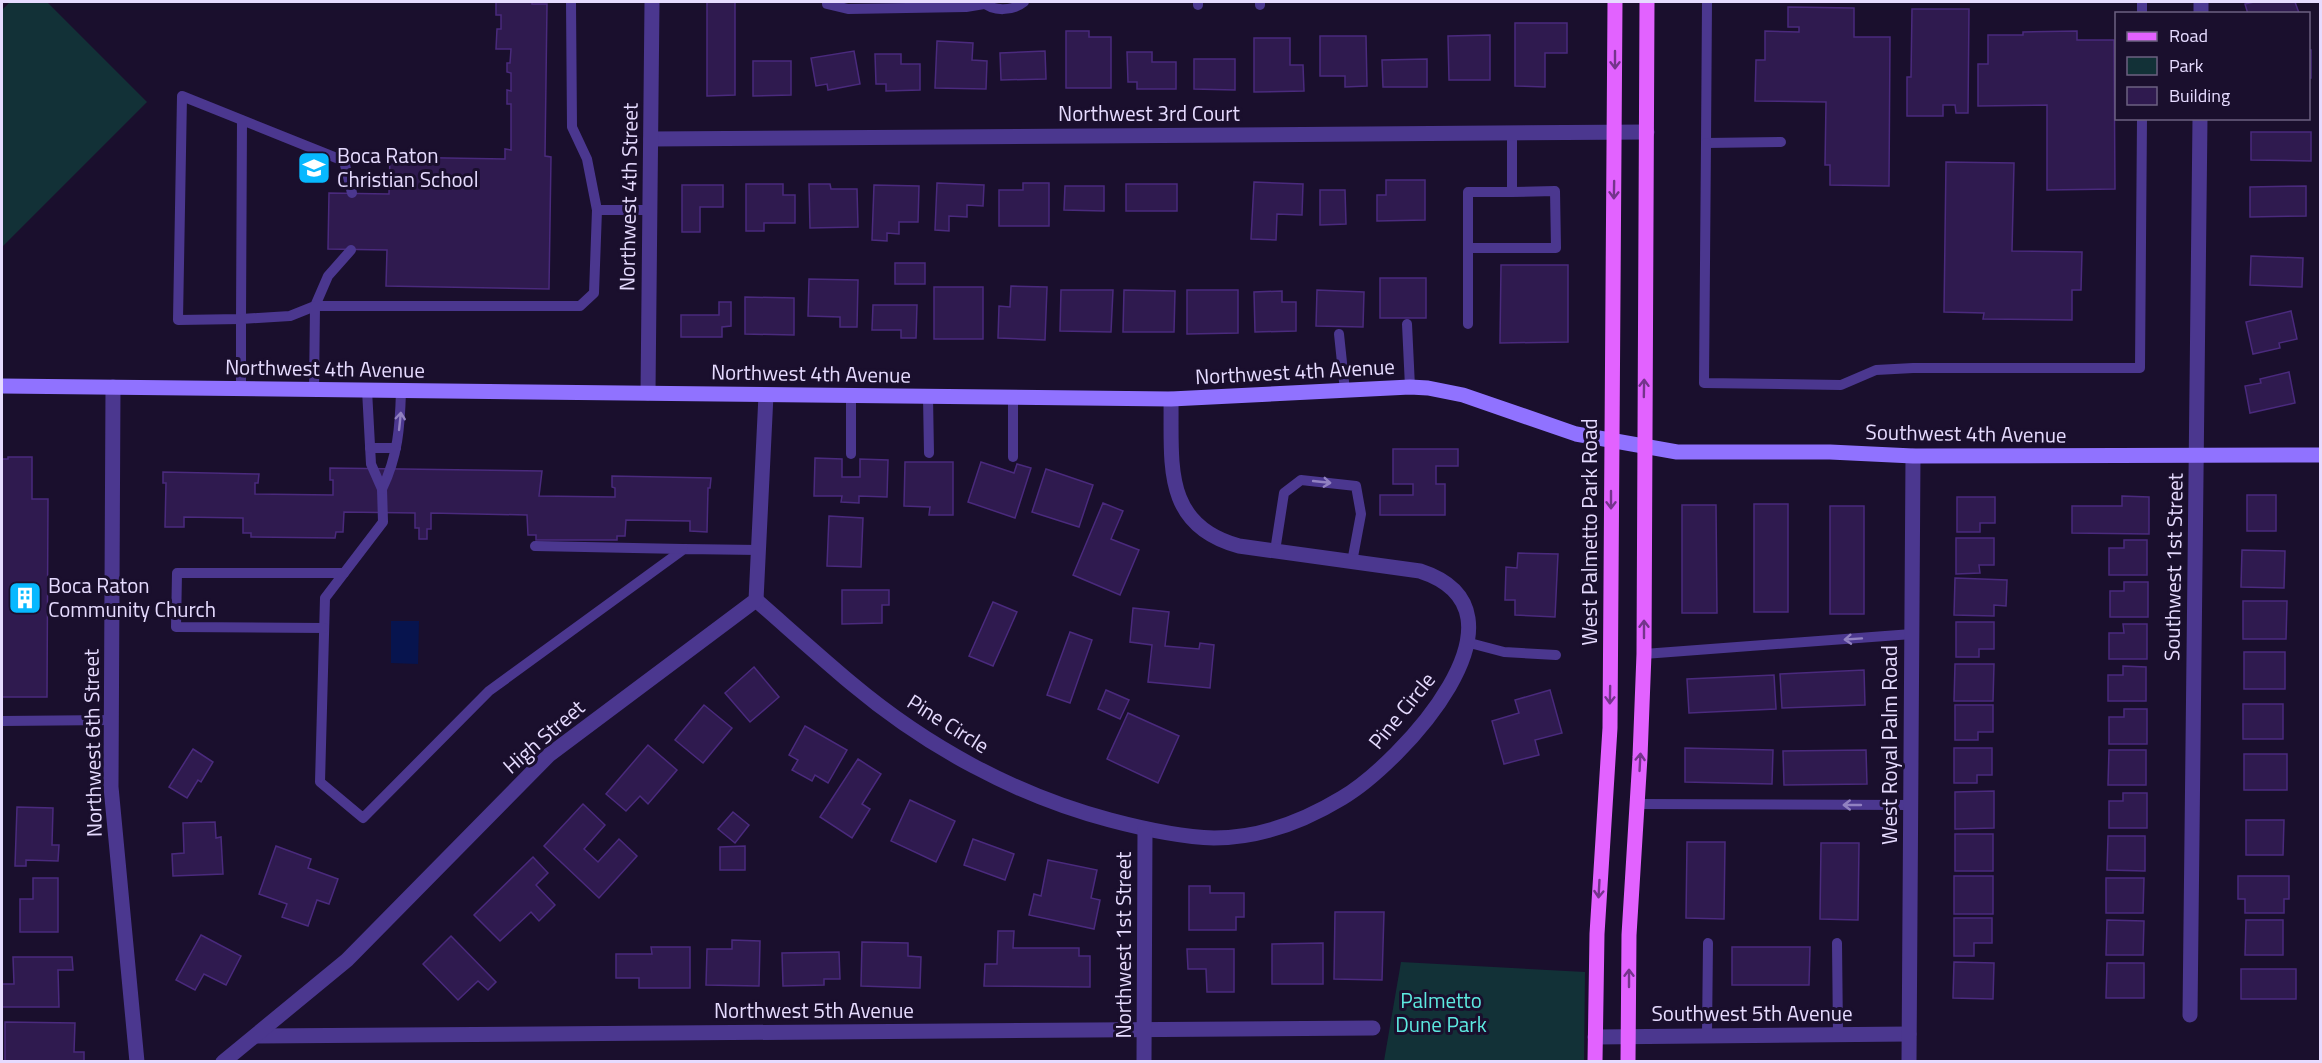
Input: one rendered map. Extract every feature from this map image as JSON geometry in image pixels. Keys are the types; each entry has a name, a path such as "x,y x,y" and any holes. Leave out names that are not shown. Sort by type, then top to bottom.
{"main road":[{"name":"West Palmetto Park Road","path":"1595,1062 1600,865 1607,798 1610,728 1615,2"},
{"path":"1628,1062 1629,935 1638,804 1644,654 1643,447 1647,2"}],"street":[{"name":"Northwest 4th Street","path":"648,393 652,2"},
{"name":"Southwest 1st Street","path":"2190,1015 2200,120"},
{"name":"Northwest 3rd Court","path":"651,139 1647,132"},
{"name":"Northwest 4th Avenue","path":"2,386 1171,399 1410,387 1463,395 1576,434 1611,441"},
{"name":"Northwest 6th Street","path":"113,387 113,821 137,1062"},
{"path":"756,600 766,395"},
{"name":"Pine Circle","path":"756,600 852,684 906,725 942,748 1012,786 1049,801 1087,814 1145,829 1197,837 1255,834 1309,816 1342,798 1386,765 1412,739 1435,710 1454,679 1466,642 1468,625 1464,606 1454,589 1438,577 1420,571 1275,551 1222,541 1191,520 1174,488 1171,399"},
{"name":"Southwest 4th Avenue","path":"1611,441 1677,452 1830,452 1913,456 2320,455"},
{"name":"West Royal Palm Road","path":"1909,1062 1913,456"},
{"name":"High Street","path":"223,1062 347,960 549,755 756,600"},
{"name":"Northwest 1st Street","path":"1144,1062 1145,829"},
{"name":"Northwest 5th Avenue","path":"256,1036 1372,1028"},
{"name":"Southwest 5th Avenue","path":"1595,1037 1910,1034"}],"lane":[{"path":"352,193 344,161 182,96 178,320 290,316 315,306 580,306 594,293 597,210 587,159 572,127 571,2"},
{"path":"827,2 827,4 848,9 966,7 984,3 994,8 1017,8 1024,2"},
{"path":"1707,2 1704,383 1841,385 1876,370 1913,368 2140,369 2142,120"},
{"path":"241,389 242,120"},
{"path":"1512,132 1512,192"},
{"path":"1706,143 1781,142"},
{"path":"1468,248 1556,248 1555,191 1468,192 1468,248 1468,324"},
{"path":"597,210 650,210"},
{"path":"314,390 315,306 328,276 351,250"},
{"path":"1407,324 1410,387"},
{"path":"1340,334 1345,391"},
{"path":"367,390 370,464 382,489 383,522 325,598 320,782 363,818 489,691 684,549"},
{"path":"382,489 394,465 401,415 401,391"},
{"path":"850,454 851,396"},
{"path":"928,397 929,453"},
{"path":"1013,398 1013,457"},
{"path":"370,447 396,448"},
{"path":"1275,551 1284,493 1301,480 1356,486 1361,514 1352,562"},
{"path":"535,546 759,550"},
{"path":"324,628 176,627 177,573 344,573"},
{"path":"1644,654 1912,634"},
{"path":"1466,642 1504,652 1556,655"},
{"path":"2,721 112,720"},
{"path":"1638,804 1911,805"},
{"path":"1707,1035 1708,943"},
{"path":"1837,943 1838,1034"}],"green space":[{"path":"10,2 47,2 147,102 2,247 2,10"},
{"name":"Palmetto Dune Park","path":"1401,962 1585,972 1584,1061 1384,1061"}],"shaded area":[{"path":"391,621 419,621 418,664 391,663"}],"building":[{"name":"Boca Raton Christian School","path":"496,2 547,4 545,156 551,157 549,289 386,286 387,250 328,249 329,193 389,194 390,157 505,159 505,149 511,150 511,104 507,104 507,90 511,91 511,73 507,72 507,63 510,63 511,49 496,49 497,29 501,29 501,15 496,15"},
{"path":"707,2 735,2 735,95 707,96"},
{"path":"2295,2 2299,12 2247,12 2245,4"},
{"path":"1788,7 1854,8 1854,37 1890,37 1889,186 1830,185 1830,165 1825,165 1826,102 1755,101 1756,60 1765,60 1765,31 1799,32 1799,27 1788,27"},
{"path":"1912,9 1969,9 1968,113 1956,113 1955,105 1943,105 1943,116 1907,116 1907,77 1911,77"},
{"path":"1515,23 1567,23 1567,53 1545,53 1545,87 1515,86"},
{"path":"1066,31 1089,31 1089,37 1111,37 1111,88 1066,88"},
{"path":"2077,31 2077,40 2114,40 2115,189 2047,190 2047,105 1978,106 1978,64 1988,64 1988,35"},
{"path":"1490,35 1490,80 1449,80 1448,36"},
{"path":"1320,36 1366,36 1367,86 1345,87 1345,76 1320,76"},
{"path":"1254,38 1290,38 1290,65 1303,65 1304,91 1254,92"},
{"path":"937,41 973,43 972,60 987,61 986,89 935,88"},
{"path":"2310,50 2311,50 2310,78"},
{"path":"854,51 860,84 828,90 827,84 816,86 811,58"},
{"path":"1045,51 1046,79 1001,80 1000,53"},
{"path":"1127,52 1152,52 1152,62 1176,62 1176,89 1137,89 1137,82 1128,82"},
{"path":"875,54 901,54 901,64 920,64 920,90 886,91 886,84 876,84"},
{"path":"1194,59 1235,59 1235,90 1194,89"},
{"path":"1427,59 1427,87 1383,87 1382,60"},
{"path":"753,61 791,61 791,95 753,96"},
{"path":"2251,132 2311,132 2311,161 2251,160"},
{"path":"1946,162 2014,163 2012,251 2082,252 2081,290 2072,290 2072,320 1983,319 1984,313 1944,312"},
{"path":"1386,180 1425,180 1425,220 1377,221 1377,195 1386,195"},
{"path":"1254,182 1303,184 1302,215 1277,214 1276,240 1251,239"},
{"path":"937,183 984,185 983,206 967,205 967,217 949,216 949,231 935,230"},
{"path":"1023,183 1049,183 1049,226 999,226 999,190 1023,190"},
{"path":"746,184 783,184 783,195 795,195 795,223 764,223 764,231 746,231"},
{"path":"809,184 830,184 831,189 857,189 858,227 810,228"},
{"path":"1126,184 1177,184 1177,211 1126,211"},
{"path":"682,185 723,185 723,207 700,207 700,232 682,232"},
{"path":"874,185 919,186 918,222 899,222 899,234 887,233 887,241 872,240"},
{"path":"1065,186 1104,186 1104,211 1064,210"},
{"path":"2306,186 2306,216 2250,217 2250,187"},
{"path":"1320,190 1345,190 1346,224 1320,225"},
{"path":"2251,256 2303,258 2302,287 2250,285"},
{"path":"895,263 925,263 925,284 895,284"},
{"path":"1501,265 1568,265 1568,342 1500,343"},
{"path":"1380,278 1426,278 1426,318 1380,318"},
{"path":"809,279 858,280 857,327 840,327 840,317 808,316"},
{"path":"1011,286 1047,287 1045,340 998,338 999,306 1010,307"},
{"path":"934,287 983,287 983,339 934,339"},
{"path":"1061,290 1113,290 1111,332 1060,331"},
{"path":"1124,290 1175,291 1174,332 1123,332"},
{"path":"1187,290 1238,290 1238,333 1187,334"},
{"path":"1317,290 1364,292 1363,327 1316,326"},
{"path":"1282,291 1282,302 1296,302 1296,331 1255,332 1254,292"},
{"path":"745,297 794,298 794,335 745,334"},
{"path":"719,302 731,302 731,326 722,327 722,337 681,337 681,315 719,315"},
{"path":"873,305 917,305 916,338 901,338 901,330 872,330"},
{"path":"2291,311 2297,339 2279,343 2280,348 2253,354 2246,322"},
{"path":"2289,372 2295,403 2250,413 2245,386 2261,383 2260,379"},
{"path":"1393,449 1458,449 1458,466 1436,466 1436,484 1445,484 1445,515 1380,515 1380,495 1413,495 1413,484 1393,484"},
{"name":"Boca Raton Community Church","path":"8,457 32,457 32,499 48,499 47,697 2,697 2,459 8,459"},
{"path":"815,458 842,459 842,477 860,477 860,459 888,460 887,497 859,496 859,503 841,502 842,496 814,496"},
{"path":"905,462 953,462 953,515 929,515 930,507 904,506"},
{"path":"981,462 1014,473 1017,464 1031,468 1015,518 968,502"},
{"path":"330,468 542,471 539,496 615,497 612,476 711,478 710,488 708,488 707,532 690,531 690,521 626,520 625,536 617,536 617,540 536,540 536,535 528,535 527,515 431,513 431,529 427,529 427,539 419,539 419,528 415,528 415,513 344,512 343,532 336,532 335,538 251,537 251,533 243,533 243,518 184,517 184,527 165,527 166,483 163,483 163,472 259,474 258,483 255,483 255,494 333,495"},
{"path":"1046,469 1093,485 1079,527 1032,512"},
{"path":"2247,495 2276,495 2276,531 2247,531"},
{"path":"2122,496 2149,497 2149,534 2072,533 2072,506 2122,506"},
{"path":"1957,497 1995,497 1995,523 1980,523 1980,532 1957,532"},
{"path":"1103,503 1123,511 1111,539 1139,550 1120,595 1073,575"},
{"path":"1754,504 1788,504 1788,612 1754,612"},
{"path":"1682,505 1716,505 1717,613 1682,613"},
{"path":"1830,506 1864,506 1864,614 1830,614"},
{"path":"829,516 863,518 861,567 827,566"},
{"path":"1956,538 1994,538 1994,565 1979,565 1980,573 1956,574"},
{"path":"2124,540 2147,540 2147,575 2109,575 2109,548 2124,548"},
{"path":"2242,550 2285,551 2284,588 2241,587"},
{"path":"1518,553 1558,554 1555,617 1515,615 1515,600 1505,600 1506,567 1517,568"},
{"path":"1955,578 2007,580 2006,606 1994,605 1994,616 1954,615"},
{"path":"2124,582 2148,582 2148,617 2110,617 2110,591 2124,591"},
{"path":"842,590 889,590 889,605 882,605 882,623 842,624"},
{"path":"2243,601 2287,601 2286,639 2243,639"},
{"path":"993,602 1017,612 993,666 969,656"},
{"path":"1133,608 1169,612 1165,646 1199,649 1200,643 1214,645 1210,688 1148,682 1152,645 1130,642"},
{"path":"1956,622 1994,622 1994,649 1979,649 1979,657 1956,657"},
{"path":"2123,624 2147,624 2147,659 2109,659 2109,633 2124,633"},
{"path":"1070,632 1092,640 1070,703 1047,695"},
{"path":"2244,652 2285,652 2285,689 2244,689"},
{"path":"1955,664 1994,664 1993,701 1954,701"},
{"path":"2123,666 2146,667 2146,701 2108,701 2108,675 2123,675"},
{"path":"754,667 779,697 750,722 725,693"},
{"path":"1864,670 1865,705 1782,708 1780,674"},
{"path":"1774,675 1776,709 1689,713 1687,679"},
{"path":"1106,690 1129,700 1120,719 1098,709"},
{"path":"1550,690 1562,733 1535,740 1539,755 1504,764 1492,721 1519,713 1515,700"},
{"path":"2243,704 2283,704 2283,739 2243,739"},
{"path":"704,705 732,728 703,763 675,740"},
{"path":"1955,705 1993,705 1993,732 1978,732 1978,740 1955,740"},
{"path":"2124,709 2147,709 2147,744 2109,744 2109,717 2124,717"},
{"path":"1128,713 1179,736 1158,783 1107,759"},
{"path":"805,726 847,750 828,783 815,775 812,781 792,770 798,760 789,755"},
{"path":"648,745 677,770 648,804 640,796 626,811 606,794"},
{"path":"1685,748 1773,750 1772,784 1685,782"},
{"path":"1954,748 1992,748 1992,775 1977,775 1977,783 1954,783"},
{"path":"193,749 213,762 201,782 198,780 187,798 169,787"},
{"path":"1866,750 1867,784 1784,785 1783,751"},
{"path":"2109,750 2146,750 2146,785 2108,785"},
{"path":"2244,754 2287,754 2287,790 2244,790"},
{"path":"858,759 881,774 862,804 870,809 852,838 820,817"},
{"path":"1994,791 1994,828 1955,829 1955,792"},
{"path":"2123,793 2147,793 2147,828 2109,828 2109,801 2123,801"},
{"path":"910,800 955,821 936,862 891,841"},
{"path":"583,804 605,825 584,849 598,862 619,839 637,856 599,898 544,846"},
{"path":"17,807 53,808 52,845 59,845 58,861 26,860 26,866 15,866"},
{"path":"733,812 749,825 735,843 718,829"},
{"path":"2246,820 2284,820 2283,855 2246,855"},
{"path":"215,822 216,838 221,837 223,874 173,876 172,854 184,853 183,823"},
{"path":"1955,834 1993,834 1993,871 1955,871"},
{"path":"2108,836 2145,836 2145,871 2107,870"},
{"path":"973,839 1014,854 1005,880 964,865"},
{"path":"1687,842 1725,842 1724,919 1686,918"},
{"path":"1821,843 1859,843 1858,920 1820,919"},
{"path":"276,846 311,859 308,868 338,879 329,904 317,900 308,926 282,917 287,904 259,894"},
{"path":"745,846 745,870 720,870 720,847"},
{"path":"533,857 548,873 536,885 555,905 539,921 531,912 500,941 474,915"},
{"path":"1048,860 1097,870 1091,898 1100,900 1094,929 1029,915 1034,894 1041,896"},
{"path":"1954,876 1993,876 1993,914 1954,914"},
{"path":"2238,876 2289,876 2289,899 2284,899 2284,913 2245,913 2245,899 2238,899"},
{"path":"33,878 58,878 58,932 20,932 20,899 33,899"},
{"path":"2106,878 2144,878 2143,913 2106,913"},
{"path":"1189,886 1210,886 1210,893 1244,893 1244,917 1236,917 1236,930 1189,930"},
{"path":"1335,912 1384,912 1382,980 1334,979"},
{"path":"1954,918 1992,918 1992,943 1974,943 1974,956 1954,956"},
{"path":"2107,920 2144,921 2143,955 2106,955"},
{"path":"2246,920 2283,920 2283,955 2245,955"},
{"path":"998,931 1014,931 1013,948 1079,948 1079,956 1090,956 1090,987 984,986 985,964 997,964"},
{"path":"201,935 241,956 226,985 204,974 195,990 176,980"},
{"path":"451,936 496,982 488,990 478,981 458,1000 423,964"},
{"path":"732,940 760,941 759,986 706,985 707,949 732,949"},
{"path":"862,942 908,943 908,956 921,957 920,988 861,986"},
{"path":"1323,943 1323,984 1272,984 1272,944"},
{"path":"651,947 690,947 690,988 639,988 639,978 616,978 616,954 652,954"},
{"path":"1732,947 1810,947 1809,985 1732,985"},
{"path":"1187,949 1234,949 1234,992 1207,992 1206,969 1188,969"},
{"path":"839,952 840,979 824,979 824,985 783,986 782,953"},
{"path":"13,957 72,957 73,970 58,970 59,1007 2,1007 2,984 14,984"},
{"path":"1954,962 1994,963 1993,999 1953,998"},
{"path":"2107,963 2144,963 2144,998 2106,998"},
{"path":"2241,969 2296,969 2296,999 2241,999"},
{"path":"5,1022 75,1023 74,1052 84,1052 84,1062 5,1062"}],"place":[{"name":"Boca Raton Christian School","path":"314,168"},
{"name":"Boca Raton Community Church","path":"25,598"}]}
